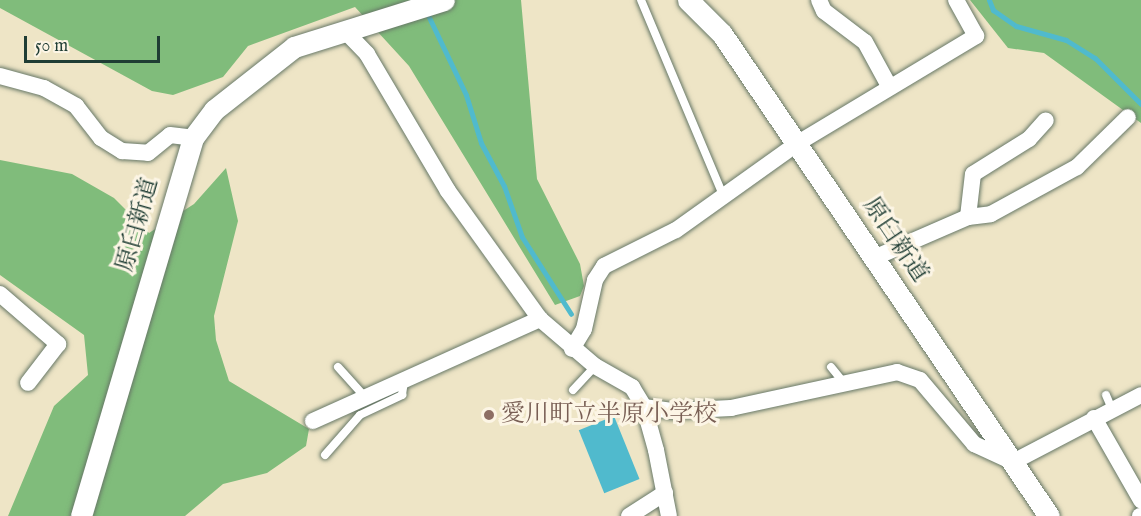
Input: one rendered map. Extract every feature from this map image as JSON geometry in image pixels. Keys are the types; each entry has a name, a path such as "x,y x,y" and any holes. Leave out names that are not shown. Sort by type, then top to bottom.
{"street":[{"name":"原臼新道","path":"81,516 176,185 193,138 214,110 263,67 294,47 444,0"},
{"name":"原臼新道","path":"688,0 722,34 876,257 1049,516"},
{"path":"819,0 824,11 865,42 889,86"},
{"path":"572,348 584,329 595,280 604,266 676,230 724,198 798,143 889,86 976,36 956,0"},
{"path":"348,30 368,54 448,191 540,319 595,366 632,387 644,407 669,516"},
{"path":"0,76 44,88 76,106 101,138 122,151 148,153 170,135 193,138"},
{"path":"876,257 968,217 991,214 1077,166 1128,117"},
{"path":"968,217 973,174 1029,139 1046,120"},
{"path":"0,294 60,340 28,383"},
{"path":"313,421 540,319"},
{"path":"644,407 672,411 731,408 886,373 909,374 930,389 974,444 1012,462 1094,418 1109,402 1141,395"},
{"path":"1094,418 1141,500"},
{"path":"629,516 665,493"}],"lane":[{"path":"641,0 724,198"},
{"path":"573,390 595,366"},
{"path":"338,367 365,397"},
{"path":"831,367 843,382"},
{"path":"325,455 360,415 402,395 404,379"}],"green space":[{"path":"0,0 521,0 537,179 580,264 584,286 580,296 555,305 409,66 355,7 248,46 223,77 173,95 152,91 0,8"},
{"path":"970,0 1141,0 1141,123 1044,53 1008,48"},
{"path":"0,160 72,174 114,198 149,233 194,204 226,168 238,221 214,316 216,340 229,381 309,429 306,446 267,473 223,484 185,516 8,516 54,406 88,375 84,335 0,275"}],"water":[{"path":"614,416 639,479 604,493 579,430"}],"waterway":[{"path":"989,0 993,10 1016,26 1066,40 1095,58 1141,104"},
{"path":"426,11 466,95 481,143 504,186 522,237 571,314"}],"place":[{"name":"愛川町立半原小学校","path":"489,415"}]}
